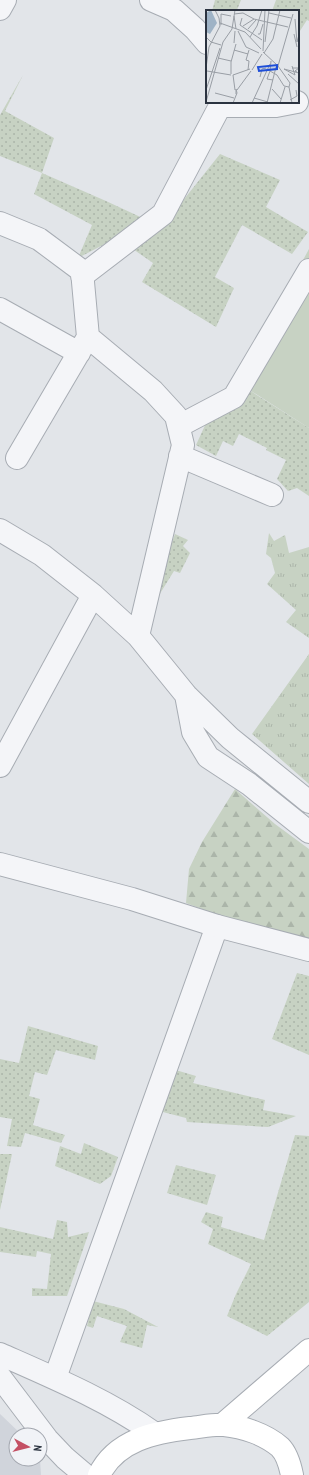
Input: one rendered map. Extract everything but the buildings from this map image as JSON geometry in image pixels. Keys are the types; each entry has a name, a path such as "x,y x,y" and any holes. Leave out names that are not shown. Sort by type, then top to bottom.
{"main road":[{"path":"222,1425 309,1350"},
{"path":"99,1475 115,1454 127,1445 154,1433 222,1425 246,1428 270,1440 281,1448 289,1463 292,1475"},
{"path":"299,1475 309,1466"}],"street":[{"path":"0,9 5,0"},
{"path":"151,0 174,10 195,29 206,42"},
{"path":"299,102 309,100"},
{"path":"82,276 163,214 220,104 276,106 292,103"},
{"path":"0,223 39,239 82,271 84,345 17,458"},
{"path":"178,426 234,398 309,270"},
{"path":"0,310 84,345 153,391 176,416 183,445 138,636"},
{"path":"180,456 272,495"},
{"path":"0,530 42,555 93,595 138,636 186,695 230,738 309,802"},
{"path":"0,766 93,595"},
{"path":"186,695 193,732 208,757 249,784 309,832"},
{"path":"0,864 132,899 217,926 309,950"},
{"path":"54,1378 217,926"},
{"path":"0,1354 54,1378 136,1420 154,1433"},
{"path":"0,1377 48,1439 65,1458 85,1475"}],"shaded area":[{"path":"0,1414 14,1427 8,1427 8,1467 40,1467 41,1475 0,1475"}],"green space":[{"path":"215,0 241,0 237,10 212,10"},
{"path":"276,0 309,0 309,21 307,20 299,32 299,10 272,10"},
{"path":"23,75 5,111 54,138 42,173 0,156 0,115"},
{"path":"220,154 280,180 266,207 308,232 292,254 242,225 215,277 234,288 216,327 142,282 153,263 130,247 181,203"},
{"path":"42,173 149,221 78,258 92,225 34,194"},
{"path":"309,249 309,428 237,382"},
{"path":"249,390 309,428 309,496 297,488 288,491 277,479 286,460 266,450 267,448 239,434 233,446 223,441 216,456 196,445 207,421"},
{"path":"269,533 274,541 285,535 289,553 309,547 309,638 286,622 296,610 267,584 275,573 271,558 266,554"},
{"path":"175,534 188,540 183,546 190,553 180,573 174,571 156,600 167,556"},
{"path":"309,654 309,784 252,734"},
{"path":"235,789 275,824 309,849 309,939 247,924 186,903 189,869 202,842"},
{"path":"297,973 309,976 309,1055 272,1039"},
{"path":"28,1026 98,1046 95,1060 56,1050 47,1075 35,1072 29,1096 40,1099 33,1125 65,1135 61,1143 25,1133 21,1147 7,1146 12,1119 0,1117 0,1059 19,1063"},
{"path":"168,1069 196,1076 193,1083 265,1100 263,1110 296,1116 268,1127 187,1122 186,1118 159,1111"},
{"path":"295,1135 309,1136 309,1302 267,1336 227,1316 251,1264 208,1244 213,1229 201,1222 206,1212 223,1217 221,1227 264,1240"},
{"path":"84,1143 118,1157 111,1176 100,1184 55,1166 60,1146 81,1154"},
{"path":"0,1154 12,1154 0,1210"},
{"path":"176,1165 216,1175 207,1205 167,1193"},
{"path":"57,1220 67,1222 68,1237 89,1232 67,1296 32,1296 32,1288 47,1289 51,1254 37,1251 36,1257 0,1252 0,1227 53,1239"},
{"path":"93,1301 124,1309 158,1327 147,1325 142,1348 120,1342 127,1326 97,1316 93,1328 87,1326"}]}
